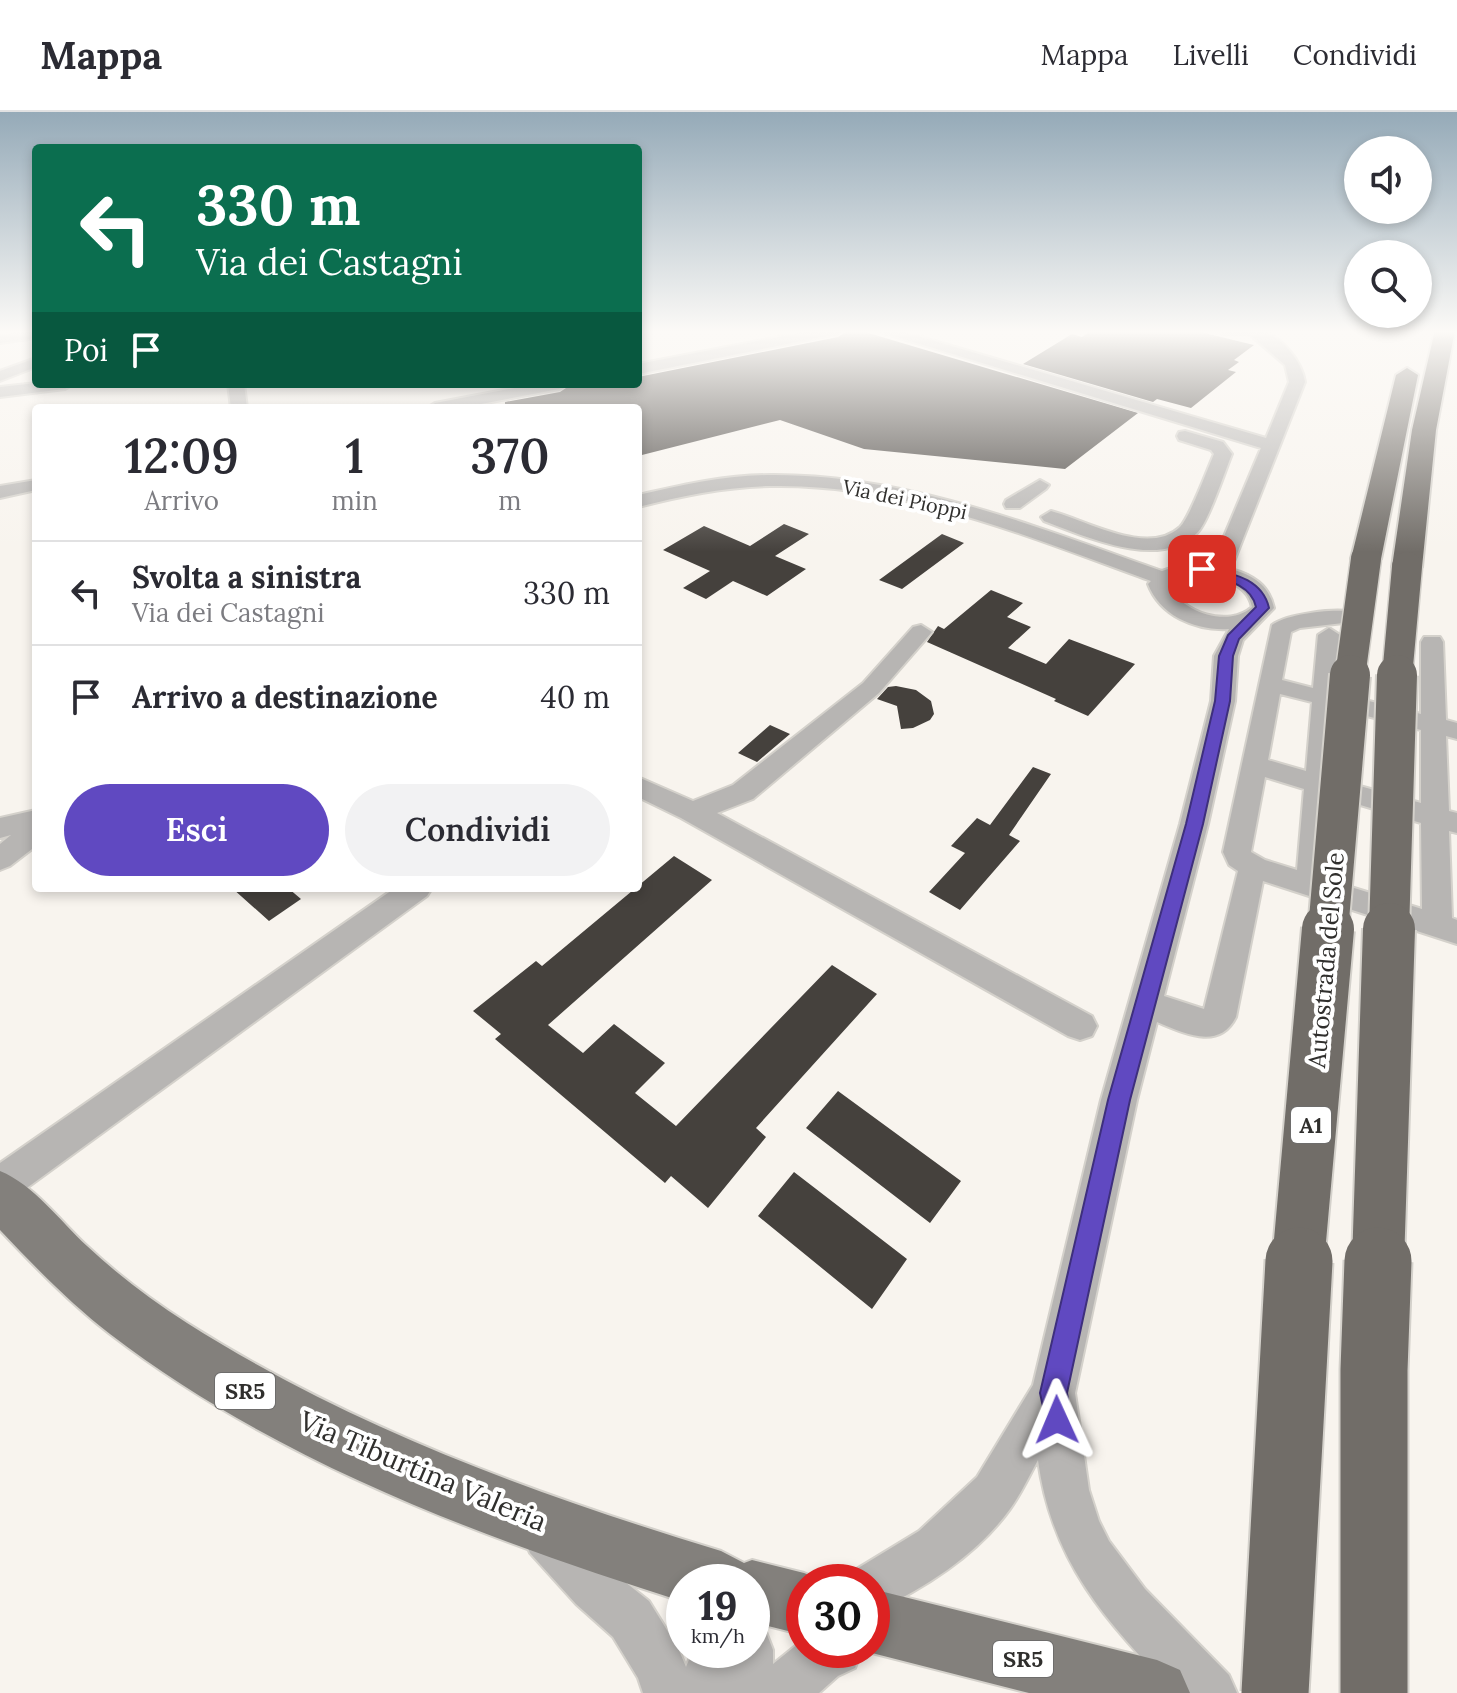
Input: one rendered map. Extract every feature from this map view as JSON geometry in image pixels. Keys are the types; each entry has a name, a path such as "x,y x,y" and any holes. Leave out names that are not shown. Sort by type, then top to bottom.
{"highway":[{"name":"Autostrada del Sole","path":"1374,1693 1374,1354 1398,660 1386,563 1406,404"},
{"name":"Autostrada del Sole","path":"1275,1693 1293,1325 1353,646 1386,563 1430,404"}],"main road":[{"name":"Via Tiburtina Valeria","path":"0,1195 61,1258 145,1327 234,1385 365,1452 620,1552 666,1566"},
{"name":"SR5","path":"890,1628 1157,1693"}],"street":[{"path":"1129,404 1271,445"},
{"path":"1219,572 1287,404"},
{"path":"1040,485 1020,506 1136,543 1165,543 1181,536 1190,529 1223,454 1217,446 1139,422"},
{"name":"Via dei Pioppi","path":"642,500 680,489 733,482 792,481 876,491 973,513 1163,578"},
{"path":"0,492 31,487"},
{"path":"890,1599 936,1548 993,1493 1053,1393 1119,1100 1194,824 1223,701 1229,646 1263,608 1260,596 1245,582 1219,572 1186,569 1163,578 1160,592 1210,638 1220,653 1225,675"},
{"path":"1174,608 1224,623 1251,620 1282,610 1332,621"},
{"path":"1332,621 1286,623 1279,634 1237,846 1239,858 1255,868 1447,928 1444,645"},
{"path":"1310,885 1332,621"},
{"path":"691,811 723,802 753,786 871,688 921,632"},
{"path":"1269,684 1446,728"},
{"path":"1253,765 1446,820"},
{"path":"642,788 691,811 1080,1026"},
{"path":"0,828 32,821"},
{"path":"0,859 32,834"},
{"path":"1146,1003 1198,1023 1211,1024 1219,1017 1249,877"},
{"path":"0,1185 411,892"},
{"path":"1053,1393 1068,1501 1088,1552 1119,1596 1211,1693"},
{"path":"533,1519 593,1587 631,1619 660,1666 669,1693"},
{"path":"701,1693 711,1668"},
{"path":"747,1693 748,1668"},
{"path":"780,1693 809,1668"}],"building":[{"path":"505,404 1107,404 1138,413 1065,469 864,449 780,420 642,455 642,404"},
{"path":"1175,404 1196,404 1191,408"},
{"path":"784,524 809,534 775,556 806,569 767,596 733,581 706,599 683,588 710,571 663,550 704,526 750,546"},
{"path":"942,534 964,543 902,589 879,580"},
{"path":"991,590 1023,603 1007,617 1031,627 1008,648 1046,664 1069,639 1135,664 1088,716 927,642 938,626 944,629"},
{"path":"888,687 916,690 931,701 934,714 930,720 913,728 901,729 897,706 877,699"},
{"path":"770,725 790,734 757,762 738,753"},
{"path":"1033,767 1051,774 1009,835 1020,841 960,910 929,892 965,853 951,846 977,818 990,825"},
{"path":"674,856 712,880 548,1025 583,1053 614,1024 665,1063 635,1093 676,1126 832,965 877,994 756,1128 766,1137 708,1208 671,1176 665,1183 495,1039 501,1034 473,1011 536,961 542,966 631,892 642,892 642,883"},
{"path":"236,892 293,892 301,899 269,921"},
{"path":"838,1091 961,1181 930,1223 806,1128"},
{"path":"794,1172 907,1259 872,1309 758,1216"}],"route":[{"path":"1057,1420 1053,1393 1119,1100 1194,824 1223,701 1226,656 1233,638 1263,608 1260,596 1245,582 1202,569"}]}
